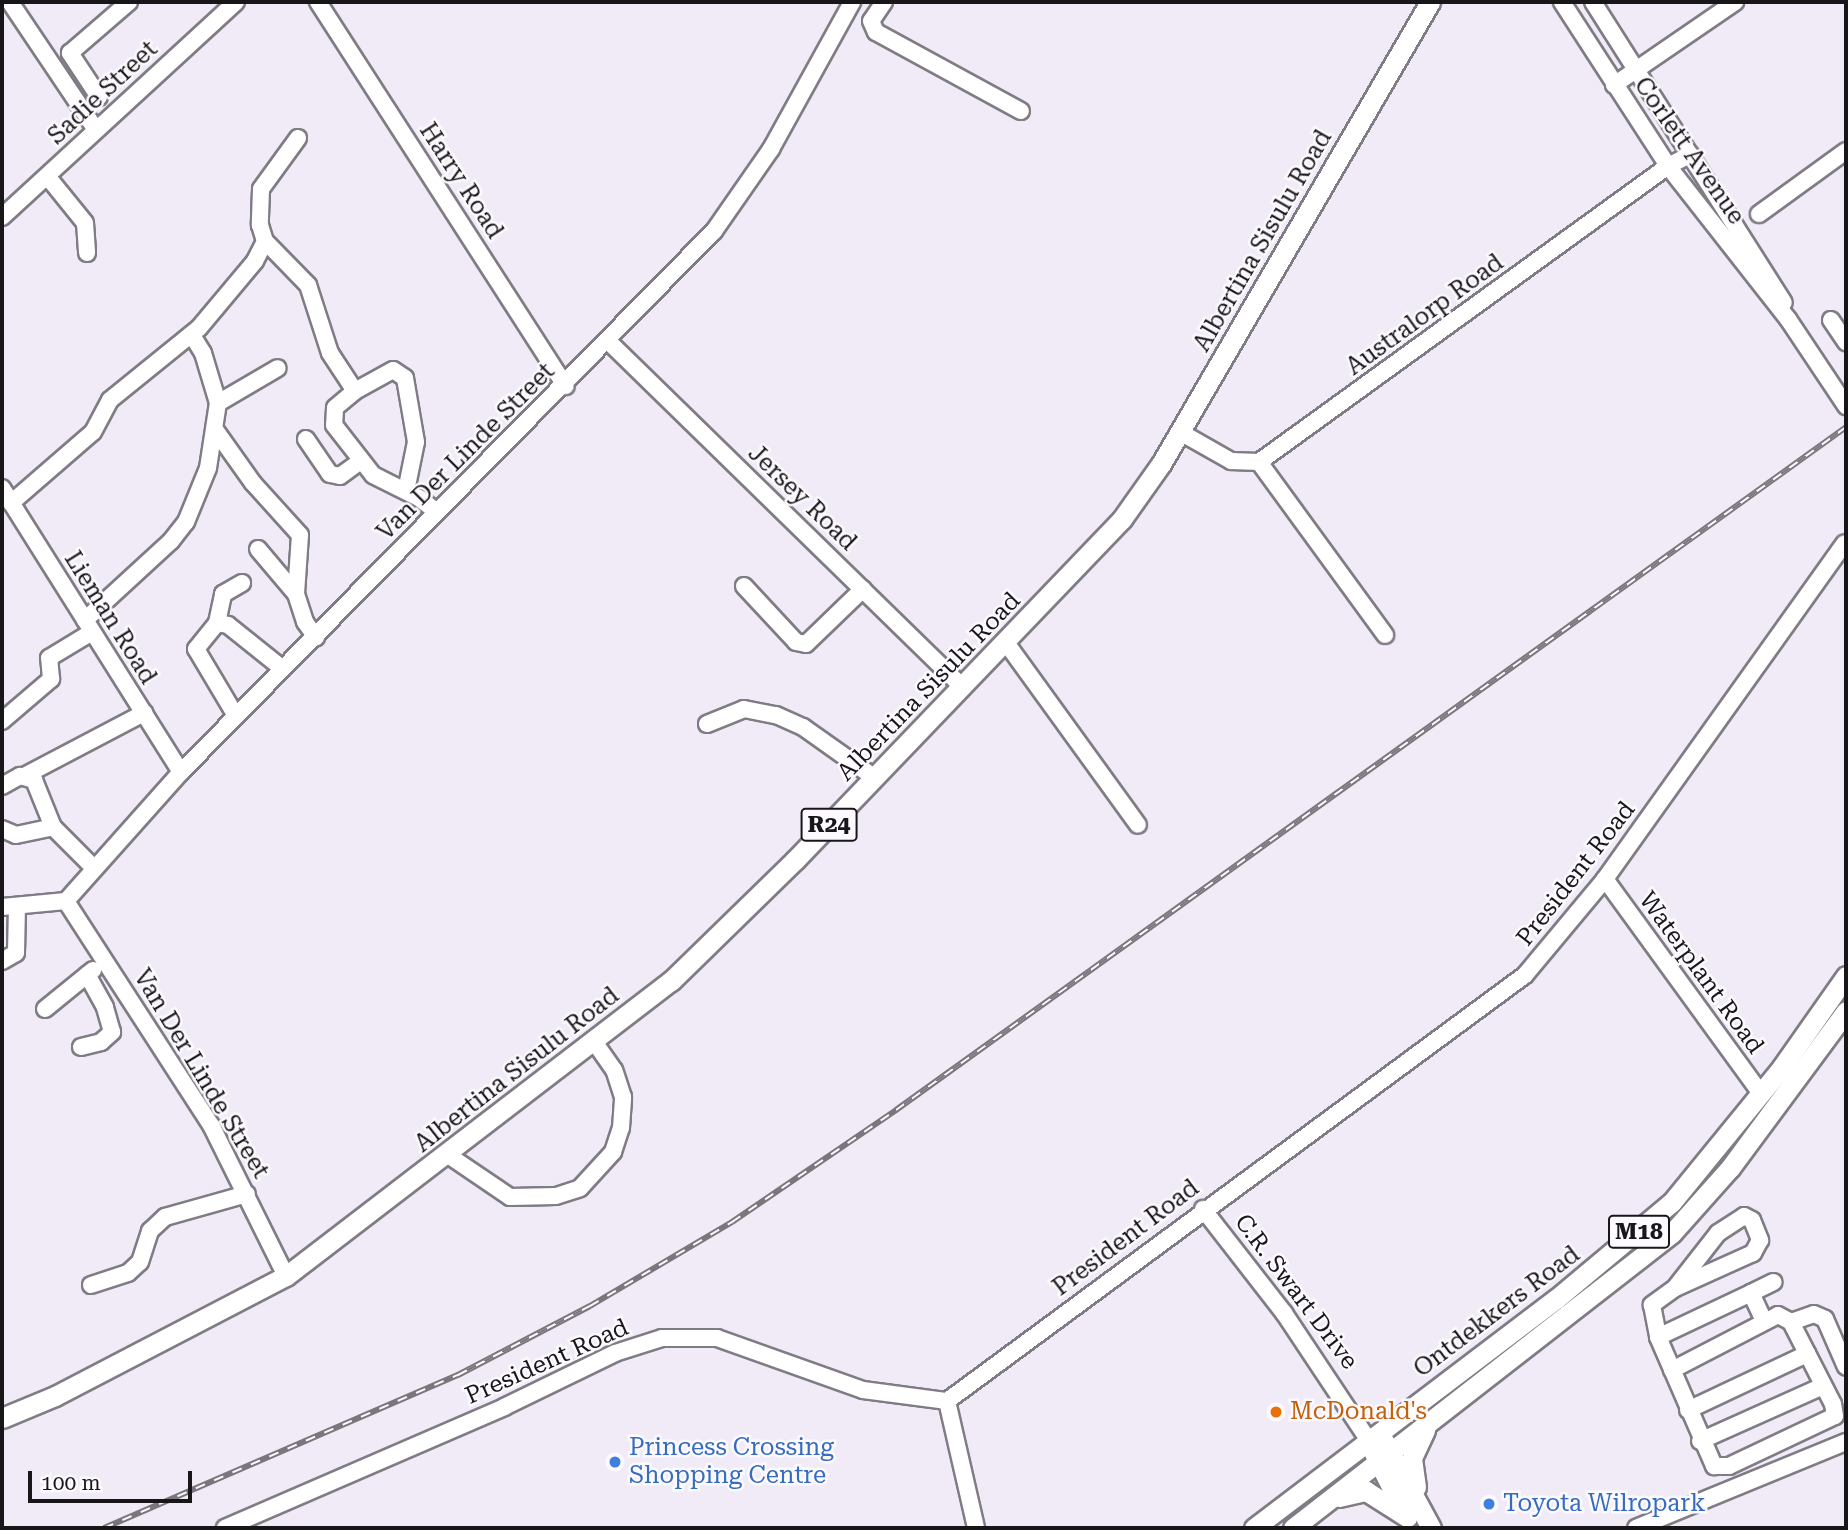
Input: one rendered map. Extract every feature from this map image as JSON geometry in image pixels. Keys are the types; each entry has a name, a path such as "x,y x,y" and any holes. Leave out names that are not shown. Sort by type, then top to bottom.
{"main road":[{"name":"Albertina Sisulu Road","path":"2,1419 55,1396 286,1276 595,1043 671,981 1007,644 1122,519 1180,432 1430,2"},
{"name":"Ontdekkers Road","path":"1254,1528 1643,1228 1693,1180 1846,976"},
{"name":"Ontdekkers Road","path":"1293,1528 1656,1247 1694,1212 1846,1011"},
{"path":"1417,1499 1412,1458 1430,1423"},
{"name":"C.R. Swart Drive","path":"1374,1438 1417,1499 1431,1528"},
{"name":"C.R. Swart Drive","path":"1385,1457 1409,1522"},
{"path":"1321,1507 1347,1493 1366,1491 1409,1522"}],"street":[{"path":"10,2 96,130"},
{"path":"99,97 70,53 129,2"},
{"name":"Sadie Street","path":"2,217 236,2"},
{"name":"Harry Road","path":"318,2 565,386"},
{"name":"Van Der Linde Street","path":"286,1276 212,1128 106,959 66,901 93,867 181,772 565,386 729,212 771,149 852,2"},
{"path":"884,2 871,21 876,32 1021,111"},
{"name":"Corlett Avenue","path":"1562,2 1668,166 1788,319 1845,404"},
{"name":"Corlett Avenue","path":"1593,2 1784,303 1788,319"},
{"path":"1614,85 1637,72 1735,2"},
{"path":"298,138 261,189 258,208 265,241 308,285 330,354 355,391"},
{"path":"1759,214 1846,151"},
{"name":"Australorp Road","path":"1259,462 1668,166 1690,155"},
{"path":"47,176 85,223 87,253"},
{"path":"11,503 93,432 110,400 191,334 245,273 265,241"},
{"path":"1831,320 1846,342"},
{"path":"2,721 51,679 49,658 89,626 186,522 208,468 216,431 218,403 204,354 191,334"},
{"name":"Jersey Road","path":"608,341 963,687"},
{"path":"218,403 278,368"},
{"path":"406,491 416,442 405,378 398,370 387,372 355,391 335,408 333,421 359,462 373,475 406,491 437,512"},
{"path":"216,431 253,483 300,535 296,594 305,622 316,636"},
{"path":"1180,432 1231,461 1259,462 1385,635"},
{"path":"306,439 330,474 340,476 359,462"},
{"name":"Lieman Road","path":"2,488 181,772"},
{"name":"President Road","path":"225,1528 504,1407 615,1353 662,1338 717,1338 863,1390 947,1401 1203,1209 1525,975 1605,879 1844,544"},
{"path":"258,549 296,594"},
{"path":"236,716 196,649 217,624 223,594 242,583"},
{"path":"744,586 796,642 806,643 863,589"},
{"path":"217,624 228,625 283,669"},
{"path":"1007,644 1138,825"},
{"path":"707,724 744,709 776,715 803,727 875,778"},
{"path":"2,786 144,713"},
{"path":"24,776 38,785 53,827 93,867"},
{"path":"2,829 16,835 53,827"},
{"name":"Waterplant Road","path":"1605,879 1760,1094"},
{"path":"2,961 16,953 9,907 66,901"},
{"path":"45,1009 106,959"},
{"path":"80,1047 101,1042 112,1032 105,1006 87,975"},
{"path":"448,1155 510,1197 556,1196 580,1188 613,1152 621,1128 623,1097 614,1070 595,1043"},
{"path":"91,1285 128,1273 140,1262 150,1231 165,1217 247,1194"},
{"name":"C.R. Swart Drive","path":"1203,1209 1374,1438"},
{"path":"1672,1370 1764,1321 1784,1314 1791,1322 1823,1386 1835,1416 1728,1466 1710,1463 1658,1337 1652,1305 1675,1288 1753,1253 1760,1240 1752,1220 1744,1216 1718,1233 1675,1288"},
{"path":"1658,1337 1774,1282"},
{"path":"1751,1293 1764,1321"},
{"path":"1791,1322 1814,1314 1828,1324 1846,1367"},
{"path":"1688,1410 1807,1354"},
{"path":"1700,1441 1823,1386"},
{"path":"947,1401 976,1528"},
{"path":"1636,1528 1844,1449"}],"railway":[{"path":"104,1528 458,1375 590,1306 732,1222 896,1110 1846,427"}],"place":[{"name":"McDonald's","path":"1276,1412"},
{"name":"Princess Crossing Shopping Centre","path":"615,1462"},
{"name":"Toyota Wilropark","path":"1489,1504"}]}
